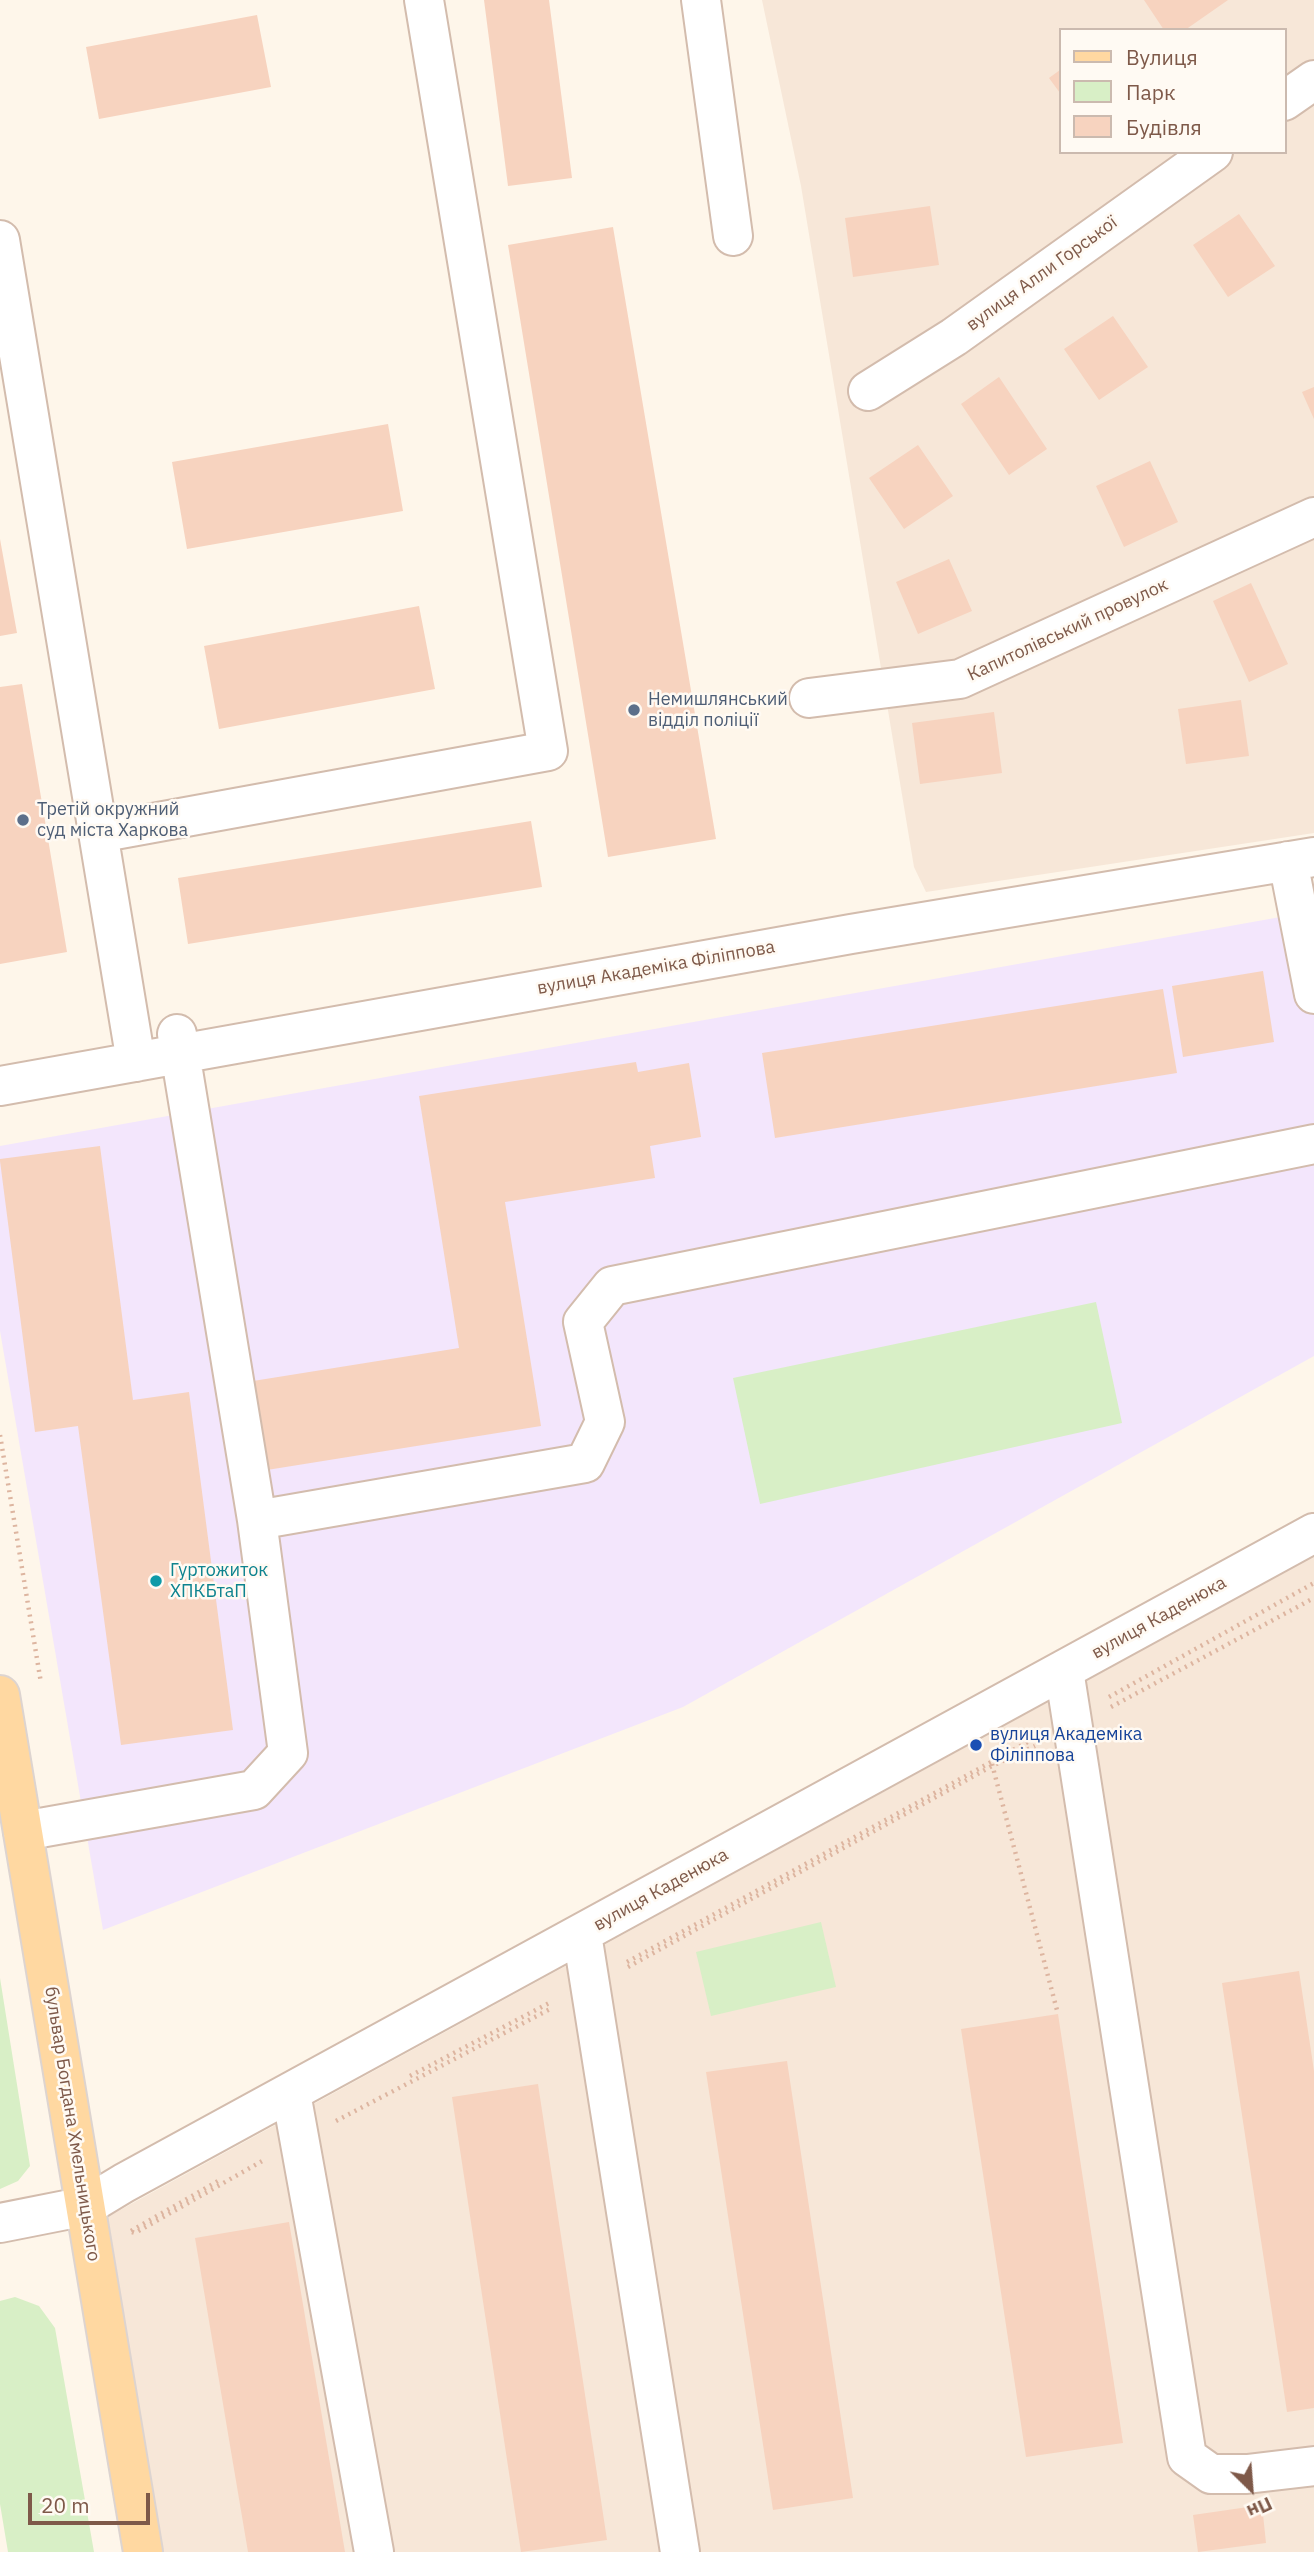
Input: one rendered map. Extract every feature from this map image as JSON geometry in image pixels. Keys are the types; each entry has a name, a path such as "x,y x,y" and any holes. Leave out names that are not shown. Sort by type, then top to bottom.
{"main road":[{"name":"бульвар Богдана Хмельницького","path":"0,1695 143,2552"}],"street":[{"path":"98,833 548,751 424,0"},
{"path":"701,0 733,236"},
{"path":"1286,100 1314,80"},
{"name":"вулиця Алли Горської","path":"868,391 954,337 1210,154"},
{"path":"0,240 136,1062"},
{"name":"Капитолівський провулок","path":"809,698 960,679 1314,517"},
{"path":"1301,859 1314,994"},
{"name":"вулиця Академіка Філіппова","path":"0,1086 136,1062 179,1044 1301,859"},
{"path":"23,1831 254,1790 288,1753 257,1520 179,1044"},
{"path":"257,1520 585,1463 605,1422 583,1322 611,1286 1314,1144"},
{"name":"вулиця Каденюка","path":"0,2223 86,2206 1314,1532"},
{"path":"1064,1670 1187,2458 1211,2474 1247,2474 1314,2466"},
{"path":"582,1934 680,2552"},
{"path":"291,2092 374,2552"}],"path":[{"path":"992,1764 1072,1723 1314,1583"},
{"path":"131,2231 300,2138 590,1985 992,1764 1314,1598"},
{"path":"992,1764 1058,2014"}],"shaded area":[{"path":"762,0 1314,0 1314,833 926,892 914,867 801,186"},
{"path":"1314,911 1314,1356 683,1707 103,1930 0,1331 0,1146"},
{"path":"1314,1556 1314,2552 159,2552 100,2221"}],"green space":[{"path":"1096,1302 1122,1423 760,1504 733,1378"},
{"path":"821,1922 836,1987 711,2016 696,1952"},
{"path":"0,1978 30,2166 18,2181 0,2189"},
{"path":"15,2297 39,2306 55,2328 94,2552 8,2552 0,2504 0,2301"}],"building":[{"path":"484,0 549,0 572,178 508,186"},
{"path":"1144,0 1228,0 1188,28 1163,28"},
{"path":"257,15 271,87 99,119 86,47"},
{"path":"1058,71 1058,90 1049,78"},
{"path":"930,206 939,265 853,277 845,218"},
{"path":"1239,214 1275,266 1228,297 1193,245"},
{"path":"613,227 716,839 608,857 508,245"},
{"path":"1113,316 1148,367 1099,400 1064,349"},
{"path":"999,377 1047,449 1009,475 961,404"},
{"path":"1314,387 1314,419 1302,392"},
{"path":"388,424 403,511 187,549 172,462"},
{"path":"918,445 953,496 904,529 869,478"},
{"path":"1150,461 1178,522 1124,547 1096,486"},
{"path":"0,539 17,633 0,636"},
{"path":"949,559 972,611 918,634 896,582"},
{"path":"1251,583 1288,664 1249,682 1213,601"},
{"path":"419,606 435,689 219,729 204,646"},
{"name":"Третій окружний суд міста Харкова","path":"22,684 67,952 0,964 0,687"},
{"path":"1241,700 1249,756 1186,764 1178,709"},
{"path":"994,712 1002,773 920,784 912,723"},
{"path":"531,821 542,887 188,944 178,878"},
{"path":"1263,971 1274,1042 1183,1057 1172,986"},
{"path":"1163,989 1177,1073 775,1138 762,1053"},
{"path":"636,1062 638,1072 689,1063 701,1137 650,1146 655,1178 505,1202 541,1426 267,1470 253,1381 459,1348 419,1096"},
{"name":"Гуртожиток ХПКБтаП","path":"100,1146 133,1400 189,1392 233,1730 121,1745 78,1426 35,1432 0,1161"},
{"path":"1299,1971 1314,2071 1314,2408 1287,2412 1222,1983"},
{"path":"1058,2014 1123,2443 1026,2457 961,2029"},
{"path":"787,2061 853,2498 773,2510 706,2072"},
{"path":"538,2084 607,2540 521,2552 452,2097"},
{"path":"289,2222 345,2552 248,2552 195,2238"},
{"path":"1262,2505 1266,2543 1198,2552 1193,2515"}],"place":[{"name":"Немишлянський відділ поліції","path":"634,710"},
{"name":"Третій окружний суд міста Харкова","path":"23,820"},
{"name":"Гуртожиток ХПКБтаП","path":"156,1581"},
{"name":"вулиця Академіка Філіппова","path":"976,1745"}]}
